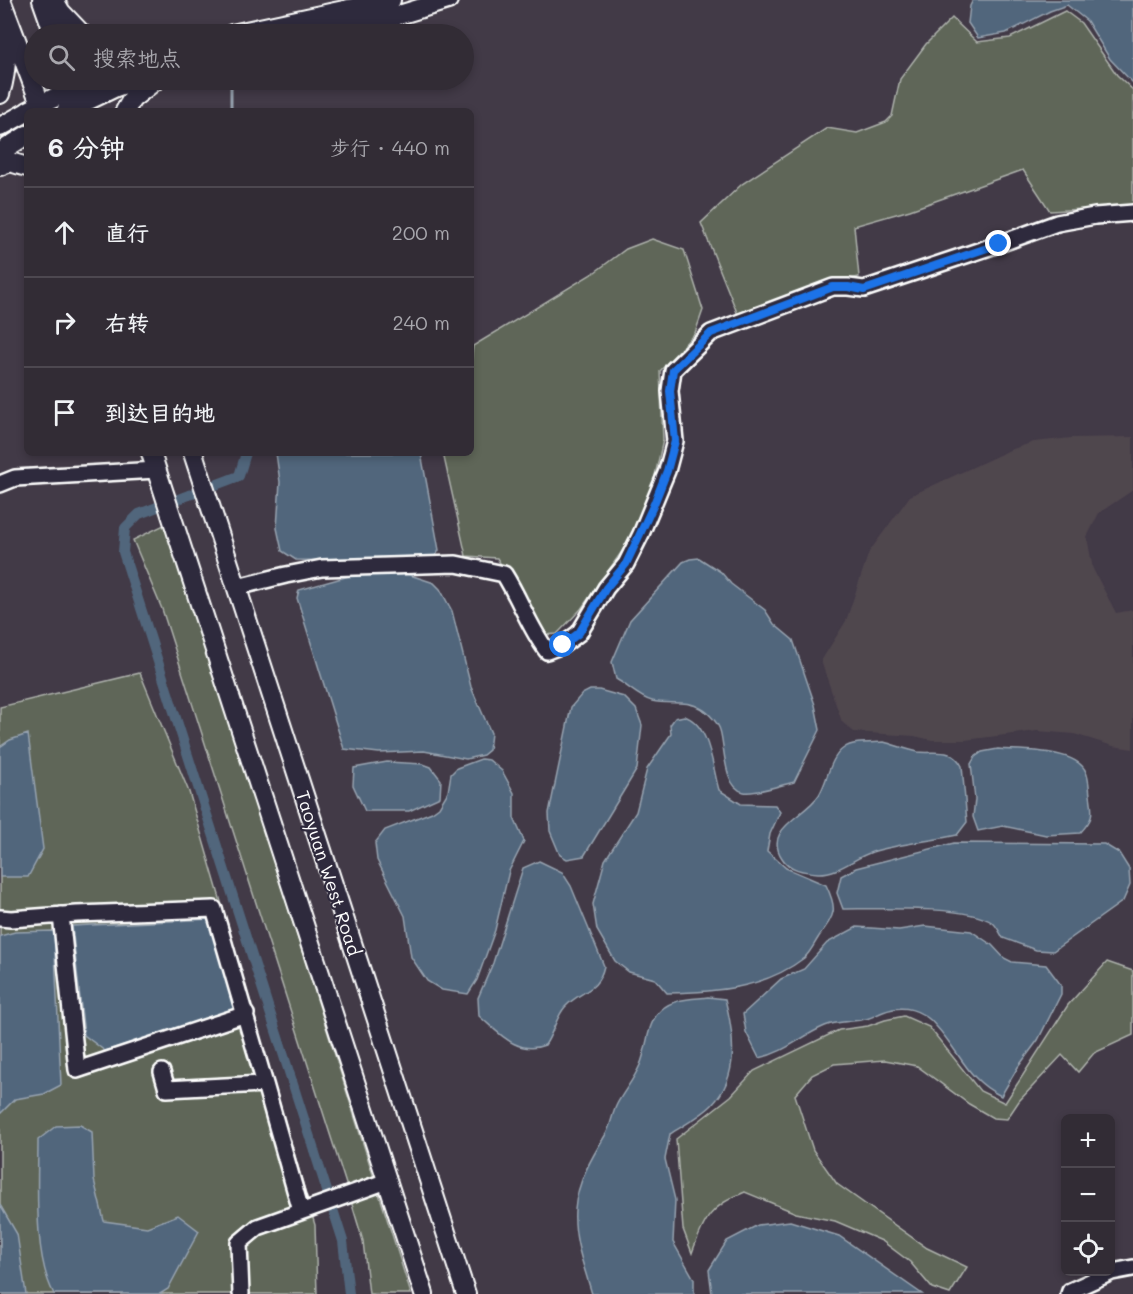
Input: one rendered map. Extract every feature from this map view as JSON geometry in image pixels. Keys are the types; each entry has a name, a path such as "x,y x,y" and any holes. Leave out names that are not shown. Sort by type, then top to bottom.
{"main road":[{"path":"1,0 24,76"},
{"path":"42,0 50,24"},
{"path":"54,0 72,24"},
{"path":"279,24 391,0"},
{"path":"362,24 448,0"},
{"path":"0,14 7,46 5,79 0,94"},
{"path":"28,90 34,108"},
{"path":"38,108 103,90"},
{"path":"127,108 132,99 143,90"},
{"path":"0,127 24,114"},
{"path":"0,152 24,137"},
{"path":"0,166 10,162 24,166"},
{"name":"Taoyuan West Road","path":"196,461 466,1294"},
{"path":"156,468 424,1294"}],"street":[{"path":"237,587 286,574 322,568 456,564 504,574 518,596 537,637 547,651 563,645 579,633 606,588 626,564 667,471 675,441 670,391 673,370 711,333 833,287 864,290 1057,223 1095,216 1133,213"},
{"path":"0,484 15,478 156,468"},
{"path":"0,918 214,909 301,1210"},
{"path":"61,915 77,1070 246,1014"},
{"path":"162,1072 167,1089 265,1084"},
{"path":"241,1294 239,1243 258,1227 387,1181"},
{"path":"1069,1294 1070,1291 1112,1272 1133,1268"}],"shaded area":[{"path":"1133,437 1133,490 1099,513 1087,537 1093,569 1116,613 1133,610 1133,749 1113,746 1074,734 1037,731 965,740 932,740 914,736 854,732 842,722 821,661 846,621 869,552 910,496 1010,450 1034,442 1071,438"}],"green space":[{"path":"1065,11 1081,23 1117,75 1133,90 1133,206 1050,211 1023,170 910,210 854,226 859,277 826,284 738,315 701,223 742,184 827,128 857,133 886,122 892,116 900,79 926,44 952,18 977,42 1010,38"},
{"path":"652,239 684,250 703,310 695,333 660,371 663,440 652,489 633,536 581,609 557,634 544,635 497,558 466,556 444,456 474,456 474,345 595,272 626,249"},
{"path":"166,524 411,1294 369,1294 363,1241 345,1181 162,609 133,540"},
{"path":"140,673 189,792 315,1225 317,1294 0,1294 0,707"},
{"path":"1107,962 1133,971 1133,1035 1094,1053 1078,1072 1062,1055 1019,1101 1007,1119 993,1118 969,1104 917,1066 885,1060 834,1064 812,1075 795,1095 813,1150 837,1184 927,1248 967,1267 950,1294 932,1288 910,1262 882,1241 835,1221 796,1213 745,1192 716,1208 705,1222 692,1253 683,1229 676,1139 731,1096 754,1071 839,1030 868,1026 904,1016 929,1027 980,1091 1005,1103 1068,1005"}],"water":[{"path":"973,0 1133,0 1133,83 1110,59 1087,21 1067,5 1006,33 978,38 968,23"},
{"path":"276,456 422,456 439,550 435,557 349,561 296,560 282,551 277,528 280,482"},
{"path":"699,558 721,572 731,584 765,610 774,624 793,640 815,705 820,730 794,782 755,792 744,792 737,789 728,775 720,730 707,713 690,704 647,699 616,679 612,662 630,620 683,562"},
{"path":"401,572 434,583 440,589 452,611 471,687 491,733 489,750 483,755 466,759 424,751 379,753 344,749 297,598 299,590 349,576"},
{"path":"590,690 599,690 624,697 636,709 642,725 637,769 584,856 567,859 560,855 550,831 549,813 571,707 582,694"},
{"path":"684,716 693,720 705,737 719,790 741,804 775,805 780,812 770,834 767,851 786,868 826,885 832,900 833,912 811,950 789,968 738,987 667,993 655,979 629,972 615,961 597,930 593,904 605,860 636,812 647,769 671,734 670,725 675,718"},
{"path":"28,734 43,849 28,877 0,877 0,747 10,740"},
{"path":"884,742 918,752 948,754 958,760 962,766 967,822 957,835 872,852 825,873 802,871 785,862 778,848 781,831 819,795 839,752 852,744"},
{"path":"998,749 1046,752 1060,755 1080,764 1088,777 1092,812 1088,824 1080,833 1046,835 1003,826 978,831 973,817 975,799 971,764 982,752"},
{"path":"481,759 489,760 502,771 514,793 514,818 524,841 509,871 495,930 477,980 468,994 442,990 427,981 411,957 405,916 377,860 375,843 385,830 432,812 439,807 448,792 451,774 457,768"},
{"path":"387,762 423,764 431,767 441,780 440,797 409,811 365,811 353,785 354,768"},
{"path":"954,843 1104,844 1119,853 1129,869 1130,885 1123,901 1053,951 1036,950 1003,938 993,923 964,913 921,909 843,909 837,893 841,876 856,868"},
{"path":"539,861 562,872 571,886 604,966 593,986 571,1001 562,1011 545,1045 535,1048 509,1041 479,1016 478,998 493,963 523,868"},
{"path":"210,919 238,1008 105,1051 84,1035 72,926"},
{"path":"925,926 971,931 1012,962 1046,965 1061,985 1061,994 1038,1040 1018,1067 1001,1096 972,1074 931,1020 918,1012 905,1008 890,1010 866,1019 830,1024 777,1052 759,1058 746,1032 743,1014 781,979 804,969 827,943 857,927 899,930"},
{"path":"54,931 61,1085 44,1094 15,1099 0,1114 0,936 15,932"},
{"path":"708,997 725,999 731,1026 731,1068 721,1094 712,1105 698,1117 670,1134 665,1159 675,1200 673,1242 694,1279 694,1294 592,1294 580,1252 575,1221 576,1200 582,1180 608,1131 617,1104 640,1065 656,1016 672,1003"},
{"path":"80,1125 92,1132 94,1180 104,1221 147,1227 178,1215 199,1231 168,1289 160,1294 54,1294 47,1278 40,1240 38,1140 56,1126"},
{"path":"0,1205 17,1234 26,1294 0,1294"},
{"path":"790,1221 839,1236 922,1294 712,1294 709,1270 727,1241 758,1225"}],"waterway":[{"path":"231,90 231,108"},
{"path":"245,456 239,476 139,514 125,528 123,552 343,1241 349,1294"}],"route":[{"path":"563,645 579,633 606,588 626,564 654,504 667,471 675,441 670,391 673,370 711,333 833,287 864,290 999,244"}]}
